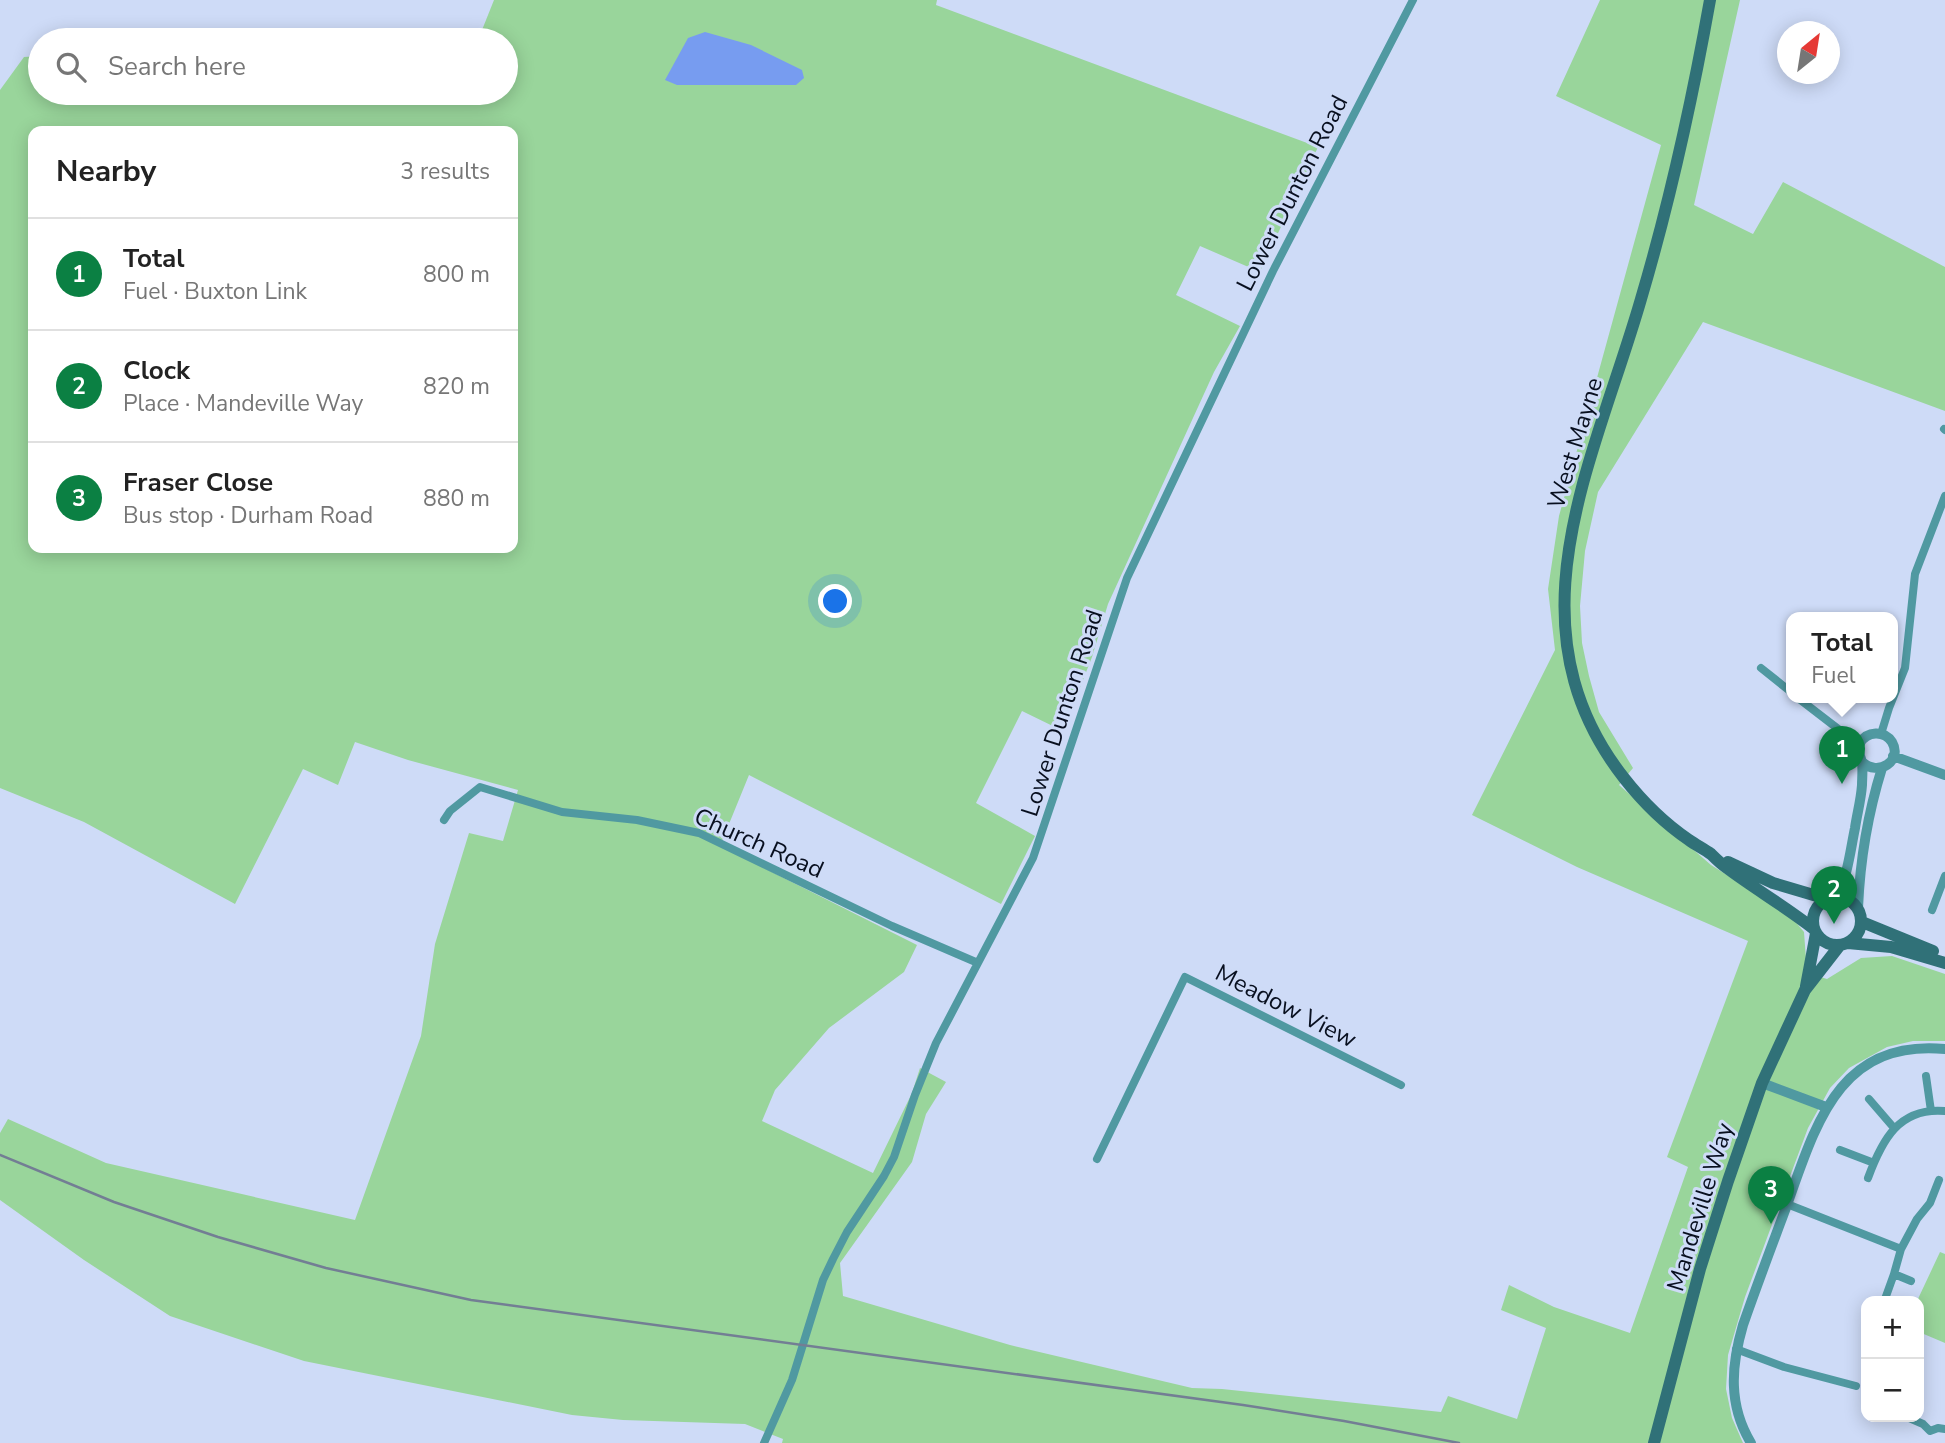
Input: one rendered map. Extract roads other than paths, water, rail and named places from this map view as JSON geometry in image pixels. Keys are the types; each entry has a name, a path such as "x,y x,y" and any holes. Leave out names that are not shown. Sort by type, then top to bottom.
{"main road":[{"name":"West Mayne","path":"1710,0 1667,207 1633,329 1596,438 1575,512 1565,576 1565,621 1570,663 1587,716 1624,778 1650,808 1688,840 1786,906 1815,931"},
{"name":"West Mayne","path":"1711,855 1773,883 1832,897"},
{"path":"1844,944 1858,935 1862,922 1853,902 1832,897 1821,902 1813,914 1815,931 1826,943 1891,947 1945,963"},
{"path":"1862,922 1945,957"},
{"name":"Mandeville Way","path":"1654,1443 1700,1269 1762,1083 1805,990 1815,931"},
{"name":"Mandeville Way","path":"1805,990 1844,944"}],"street":[{"name":"Lower Dunton Road","path":"764,1443 792,1380 828,1270 847,1232 894,1157 928,1062 949,1016 1033,858 1127,578 1273,271 1413,0"},
{"path":"1898,686 1905,668 1915,575 1945,496"},
{"path":"1761,668 1786,688"},
{"path":"1805,703 1859,744"},
{"path":"1881,734 1891,703"},
{"path":"1832,897 1844,882 1860,798 1862,762 1859,744 1866,736 1876,733 1891,741 1894,756 1882,768 1870,768 1862,762"},
{"path":"1894,756 1945,775"},
{"path":"1858,908 1860,874 1882,768"},
{"name":"Church Road","path":"444,820 450,811 480,787 562,812 637,820 699,832 892,926 978,962"},
{"path":"1933,910 1945,876"},
{"name":"Meadow View","path":"1097,1159 1185,977 1401,1085"},
{"path":"1751,1443 1740,1422 1735,1400 1733,1376 1736,1349 1815,1128 1835,1094 1855,1074 1885,1056 1919,1048 1945,1049"},
{"path":"1926,1076 1931,1111"},
{"path":"1762,1083 1826,1107"},
{"path":"1869,1099 1894,1128"},
{"path":"1868,1178 1894,1128 1908,1116 1919,1112 1945,1111"},
{"path":"1840,1150 1874,1163"},
{"path":"1886,1296 1901,1249 1917,1219 1930,1203 1939,1180"},
{"path":"1787,1204 1901,1249"},
{"path":"1894,1274 1911,1281"},
{"path":"1736,1349 1784,1367 1856,1386"},
{"path":"1918,1422 1930,1431"},
{"path":"1930,1431 1945,1429"},
{"path":"1926,1443 1930,1431"}],"water":[{"path":"705,32 751,45 802,70 804,78 796,85 677,85 665,80 688,38"}],"railway":[{"path":"0,1155 114,1202 218,1237 326,1268 471,1300 1243,1405 1459,1443"}],"place":[{"name":"Total","path":"1842,784"},
{"name":"Clock","path":"1834,924"},
{"name":"Fraser Close","path":"1771,1224"}]}
